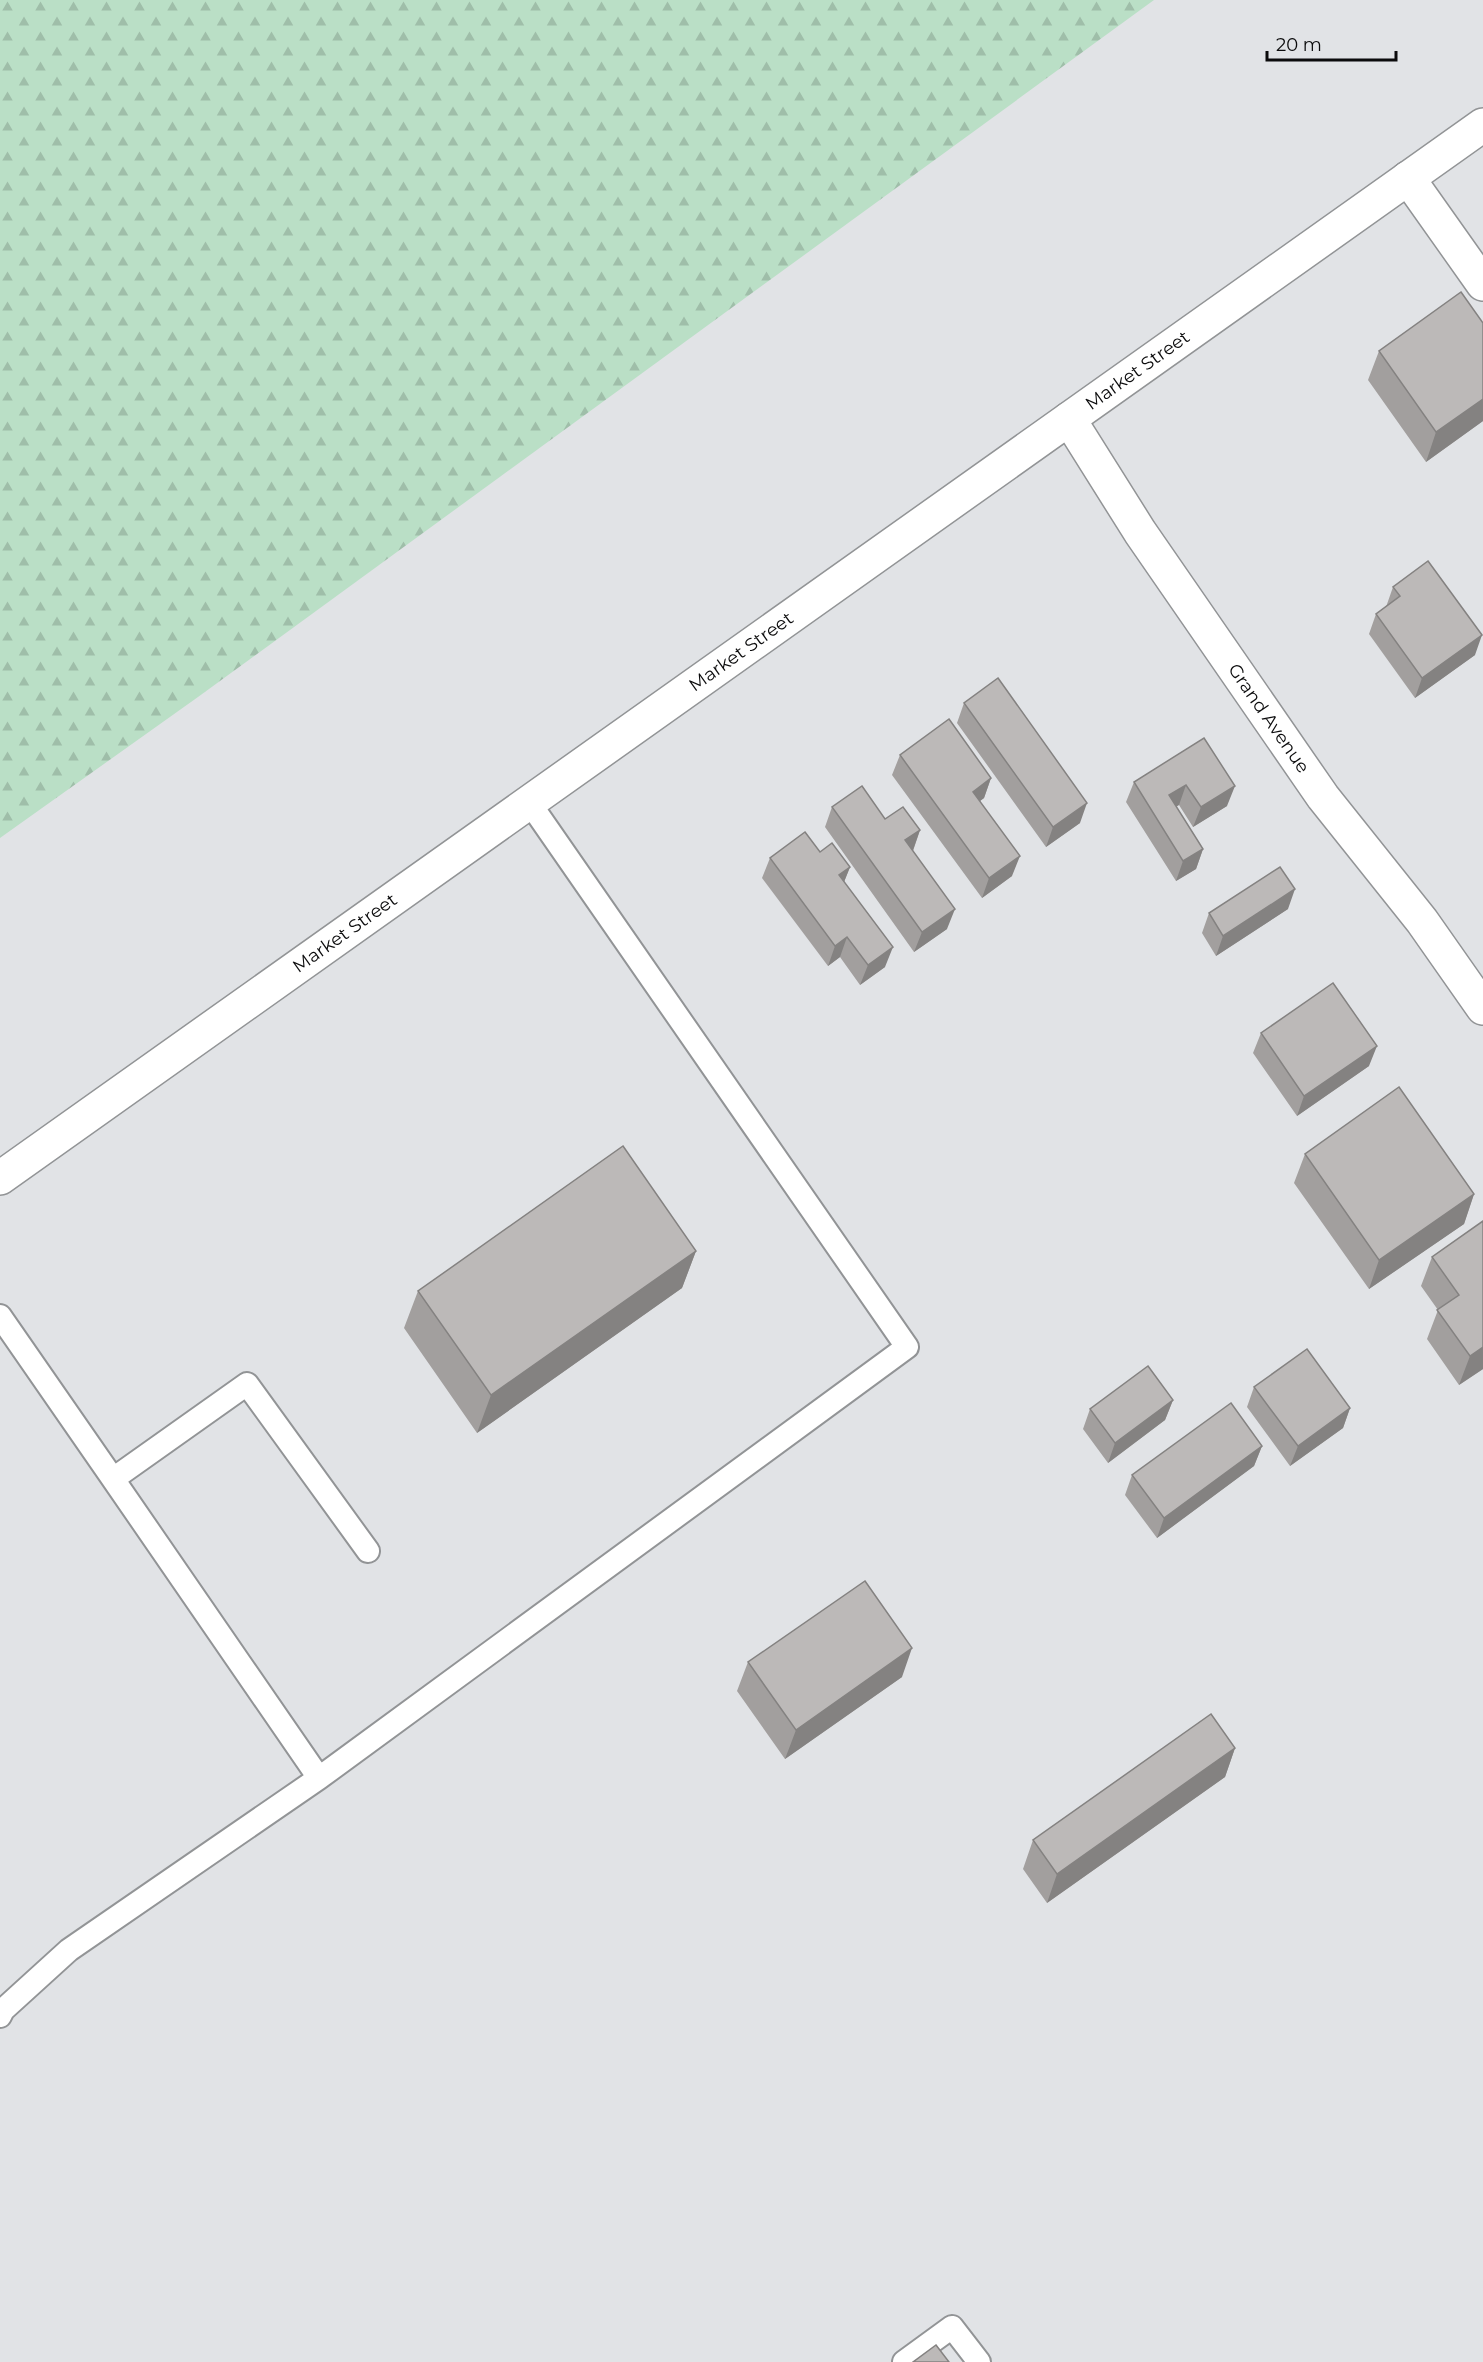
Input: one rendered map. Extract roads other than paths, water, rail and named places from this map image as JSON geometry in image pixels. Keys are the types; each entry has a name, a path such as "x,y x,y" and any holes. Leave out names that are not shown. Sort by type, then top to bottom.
{"street":[{"name":"Market Street","path":"0,1178 1483,125"},
{"path":"1408,178 1483,285"},
{"name":"Grand Avenue","path":"1069,419 1140,532 1323,797 1422,921 1483,1008"}],"lane":[{"path":"0,2016 3,2010 69,1950 319,1778 907,1347 529,802"},
{"path":"0,1316 319,1778"},
{"path":"113,1479 247,1384 368,1551"},
{"path":"904,2362 952,2327 979,2362"}]}
